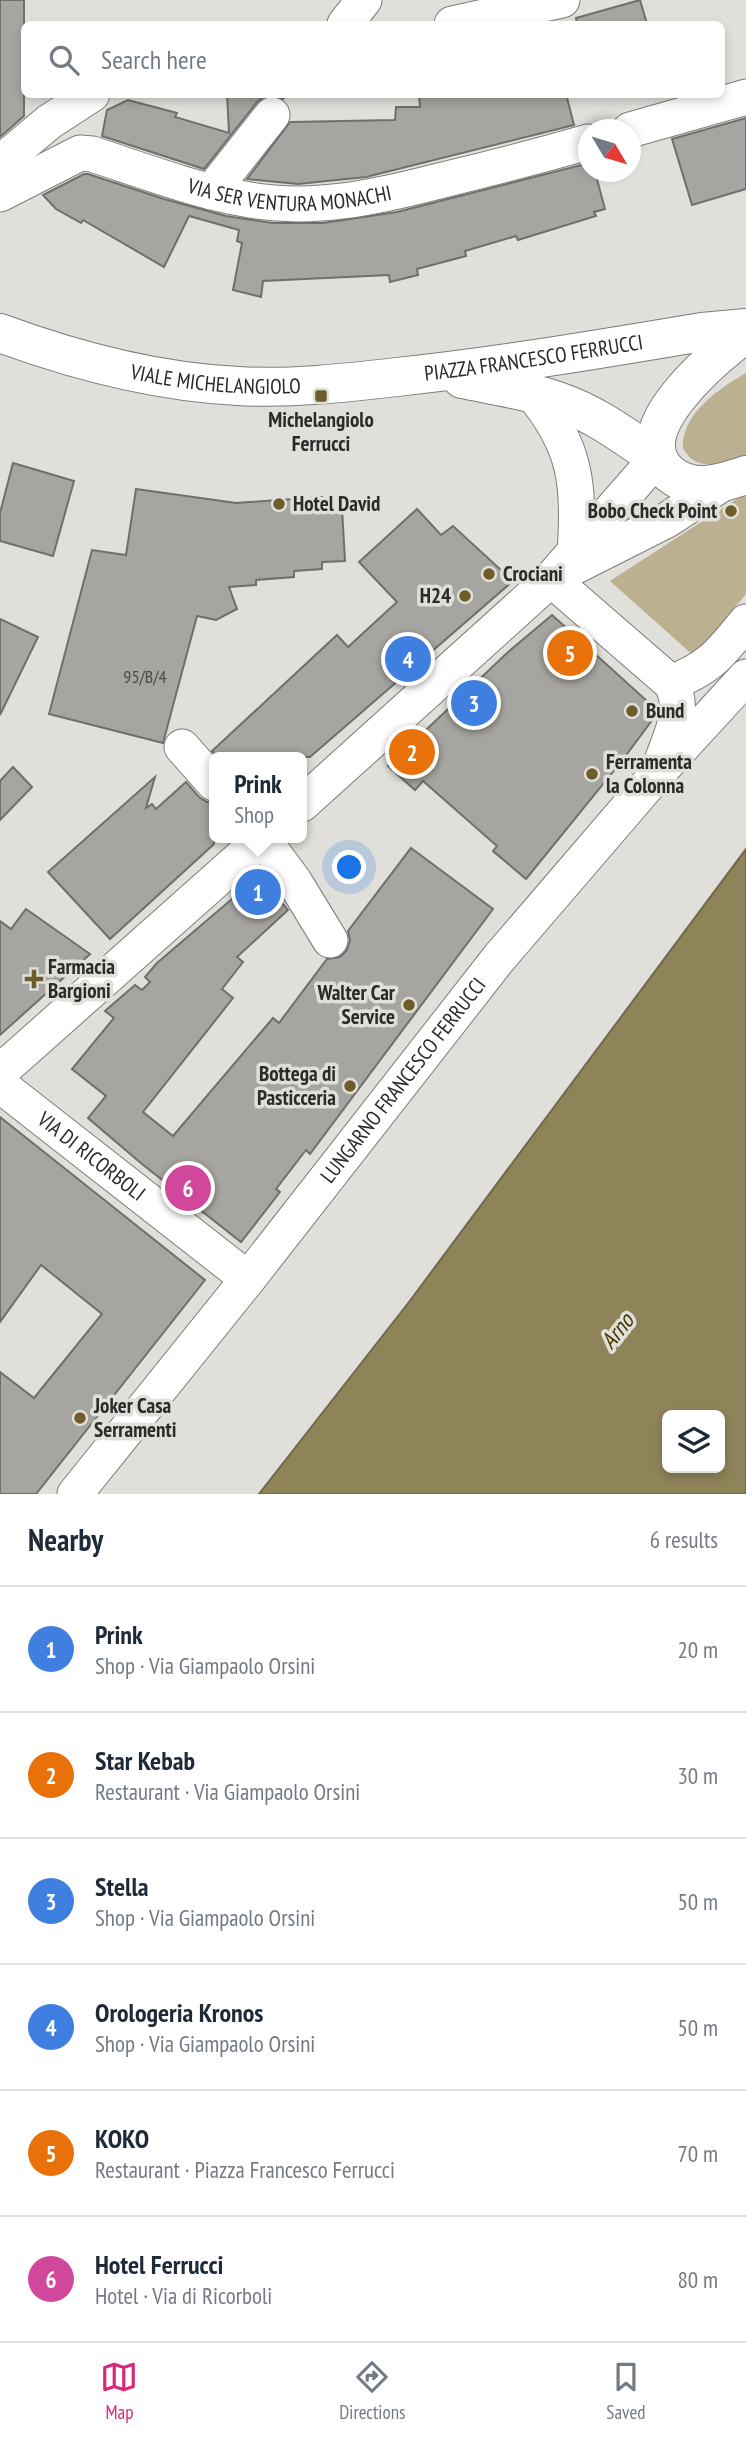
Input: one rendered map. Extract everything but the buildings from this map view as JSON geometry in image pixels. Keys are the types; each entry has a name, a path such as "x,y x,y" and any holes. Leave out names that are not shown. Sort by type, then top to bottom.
{"main road":[{"name":"PIAZZA FRANCESCO FERRUCCI","path":"435,374 702,332 746,331"},
{"name":"PIAZZA FRANCESCO FERRUCCI","path":"657,458 656,436 670,407 700,373 746,331"},
{"name":"VIALE MICHELANGIOLO","path":"0,333 41,348 117,368 188,381 237,386 320,385 435,374"},
{"name":"PIAZZA FRANCESCO FERRUCCI","path":"435,374 532,393 577,409 657,458 668,472 684,482 704,486 734,479"}],"street":[{"path":"348,21 365,0"},
{"path":"466,21 562,0"},
{"path":"641,127 746,97"},
{"path":"0,163 49,122 86,98"},
{"path":"211,192 272,115"},
{"name":"VIA SER VENTURA MONACHI","path":"0,194 80,153 92,154 211,192 252,200 332,204 375,197 578,145"},
{"path":"532,393 558,427 568,451 577,497 575,552"},
{"path":"307,799 551,579 657,458"},
{"name":"PIAZZA FRANCESCO FERRUCCI","path":"551,579 667,520 734,479"},
{"path":"551,579 671,683 677,695 678,709 657,774"},
{"path":"671,683 705,667 719,655 746,622"},
{"name":"LUNGARNO FRANCESCO FERRUCCI","path":"75,1494 248,1279 499,958 657,774 746,677"},
{"path":"182,747 209,777"},
{"path":"0,1072 256,843"},
{"path":"266,843 294,881 330,940"},
{"name":"VIA DI RICORBOLI","path":"0,1086 248,1279"}],"shaded area":[{"path":"746,373 746,456 711,464 695,461 683,448 688,424 714,394"},
{"path":"746,493 746,594 694,656 610,581"}],"water":[{"name":"Arno","path":"746,849 746,1494 259,1494 409,1302"}],"place":[{"name":"Michelangiolo Ferrucci","path":"321,396"},
{"name":"Hotel David","path":"279,504"},
{"name":"Bobo Check Point","path":"731,511"},
{"name":"Crociani","path":"489,574"},
{"name":"H24","path":"465,596"},
{"name":"KOKO","path":"570,653"},
{"name":"Orologeria Kronos","path":"408,659"},
{"name":"Stella","path":"474,703"},
{"name":"Bund","path":"632,711"},
{"name":"Star Kebab","path":"412,752"},
{"name":"Ferramenta la Colonna","path":"592,774"},
{"name":"Prink","path":"258,892"},
{"name":"Farmacia Bargioni","path":"34,979"},
{"name":"Walter Car Service","path":"409,1005"},
{"name":"Bottega di Pasticceria","path":"350,1086"},
{"name":"Hotel Ferrucci","path":"188,1188"},
{"name":"Joker Casa Serramenti","path":"80,1418"}]}
